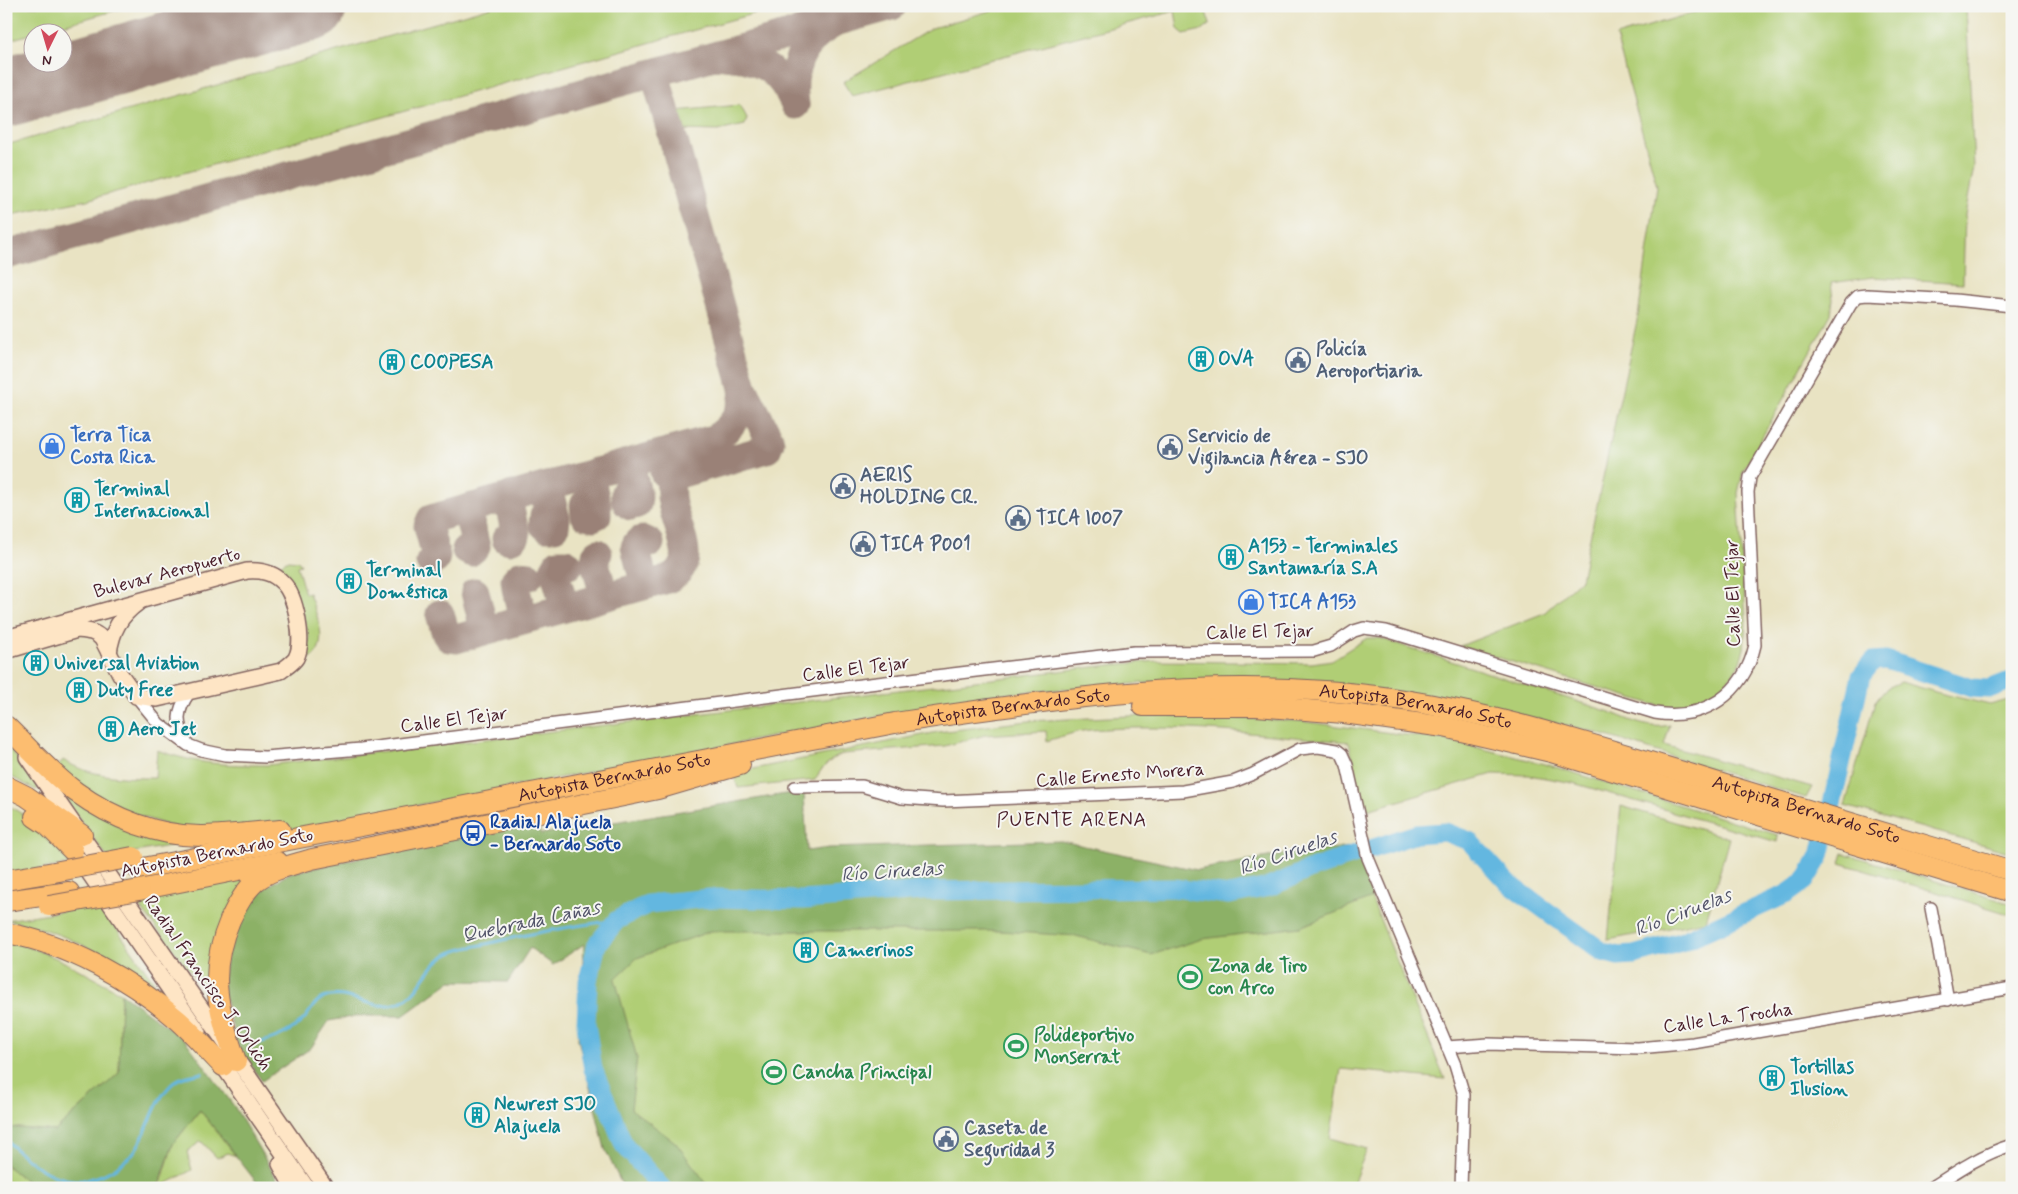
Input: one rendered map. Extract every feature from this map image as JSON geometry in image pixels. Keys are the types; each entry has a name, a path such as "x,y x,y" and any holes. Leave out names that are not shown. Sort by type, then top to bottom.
{"highway":[{"name":"Autopista Bernardo Soto","path":"6,892 316,844 896,723 1067,698 1210,689 1324,691 1361,694 1433,705 1538,729 1773,810 1865,848 2012,892"},
{"name":"Autopista Bernardo Soto","path":"457,814 740,765 954,724 1025,714 1084,708 1132,706 1256,706 1344,713 1444,727 1551,752 1773,810 1872,829 2012,871"},
{"path":"6,726 75,792 120,817 138,824 179,834 203,836 457,814"},
{"path":"230,1063 218,1000 216,980 218,961 221,944 240,900 255,882 284,867 312,859 658,789 740,765"},
{"path":"6,786 26,796 77,843"},
{"path":"6,799 77,843"},
{"name":"Autopista Bernardo Soto","path":"6,912 49,906 138,873 292,829"},
{"name":"Autopista Bernardo Soto","path":"6,880 62,882"},
{"name":"Autopista Bernardo Soto","path":"6,901 62,882"},
{"path":"6,933 33,939 59,949 94,964 136,988 179,1020 230,1063"}],"main road":[{"name":"Bulevar Aeropuerto","path":"6,638 247,571 267,572 282,581 288,588 294,606 299,636 299,649 295,659 281,671 157,699 136,696"},
{"path":"109,653 112,637 118,622 128,610 141,600"},
{"path":"6,651 77,630 98,634 120,674 136,696"},
{"name":"Radial Francisco J. Orlich","path":"6,726 77,843 230,1063 326,1188"},
{"name":"Radial Francisco J. Orlich","path":"230,1063 237,1087 307,1188"},
{"path":"237,1087 293,1188"}],"street":[{"name":"Calle El Tejar","path":"136,696 159,724 188,745 201,750 225,754 265,757 361,749 1134,652 1314,650 1331,646 1354,631 1364,628 1386,631 1655,712 1669,715 1696,712 1710,706 1735,687 1746,673 1752,660 1755,645 1748,492 1750,477 1850,303 1858,296 1867,295 1955,300 2012,306"},
{"path":"188,745 181,732 178,719 181,705 189,693"},
{"name":"Calle Ernesto Morera","path":"795,787 862,786 902,798 943,801 1183,792 1233,782 1253,774 1300,749 1318,747 1337,750 1345,759 1368,858 1464,1095 1461,1188"},
{"path":"1932,908 1948,1000"},
{"name":"Calle La Trocha","path":"1446,1048 1488,1044 1638,1048 1693,1043 2012,988"},
{"path":"1931,1188 1975,1160 1994,1150 2012,1145"}],"green space":[{"path":"6,6 131,6 72,23 22,22 22,37 6,41"},
{"path":"495,6 781,6 87,200 6,216 6,145"},
{"path":"1006,6 1204,6 1210,24 1202,30 1184,34 1178,29 1175,11 852,96 843,82 932,28"},
{"path":"1715,6 1966,6 1974,167 1965,215 1963,283 1874,277 1831,283 1833,299 1831,314 1743,471 1738,493 1746,621 1744,649 1740,662 1732,676 1708,697 1675,708 1652,704 1460,646 1544,613 1581,579 1638,316 1657,186 1616,36"},
{"path":"740,105 747,118 745,125 718,131 680,130 675,111"},
{"path":"288,560 298,561 301,565 297,566 305,594 309,593 318,618 321,636 320,644 317,652 311,658 307,657 309,638 301,608 292,583 279,567"},
{"path":"1367,638 1379,638 1639,723 1654,726 1670,725 1664,745 1812,787 1806,798 1591,731 1439,696 1310,684 1143,683 988,695 272,833 189,832 115,808 56,769 63,760 73,766 96,773 119,777 155,778 157,750 186,759 212,763 268,765 1110,665 1157,661 1312,663 1332,660"},
{"path":"1901,682 1990,705 2012,699 2012,853 1845,806 1875,702 1887,688"},
{"path":"1150,715 1299,721 1446,740 1545,764 1778,835 1777,842 1573,783 1529,775 1493,774 1364,811 1349,742 1220,731 1123,728 1091,730 1047,741 1046,731 985,735 945,746 843,754 826,764 815,780 738,788 733,773 938,732 1028,721"},
{"path":"6,744 40,787 36,790 6,774"},
{"path":"804,791 807,851 829,848 1061,841 1197,870 1301,851 1353,847 1377,896 1300,927 1202,939 1151,955 1076,936 1000,931 711,931 637,958 615,979 637,1058 631,1109 675,1142 710,1188 623,1187 605,1149 578,1039 584,944 553,965 530,948 508,982 451,981 403,1016 357,1016 329,1021 311,1048 262,1081 238,1047 222,987 227,955 240,918 265,888 290,873 537,819 541,834"},
{"path":"61,793 186,843 107,857"},
{"path":"6,804 32,820 75,863 6,875"},
{"path":"1621,806 1729,838 1706,921 1608,940"},
{"path":"1843,853 2012,904 2012,915 1840,863"},
{"name":"Polideportivo Monserrat","path":"1357,863 1445,1079 1341,1069 1330,1138 1367,1149 1353,1184 1361,1188 675,1188 606,1071 614,936"},
{"path":"251,877 209,965 207,994 134,899"},
{"path":"100,905 166,999 111,960 91,949 50,932 6,920"},
{"path":"6,942 21,945 51,956 121,993 119,1073 55,1131 6,1127"},
{"path":"121,993 185,1040 234,1106 282,1188 261,1188 200,1110 173,1144 158,1188 35,1188 6,1165 6,1127 55,1131 119,1073"},
{"path":"200,1110 236,1156 227,1153 217,1158 201,1141 187,1152 192,1170 160,1187 173,1144"},
{"path":"6,1165 35,1188 6,1188"}],"waterway":[{"name":"Río Ciruelas","path":"662,1188 624,1145 593,1069 586,1024 588,981 597,944 617,920 648,904 711,898 803,900 923,891 1173,888 1229,895 1269,887 1311,869 1416,834 1445,832 1469,841 1508,883 1603,952 1618,956 1634,955 1681,942 1787,894 1805,881 1820,856 1861,676 1873,661 1886,660 1972,688 1989,689 2012,680"},
{"name":"Quebrada Cañas","path":"251,1045 273,1039 293,1029 304,1019 319,1000 331,996 349,997 385,1005 403,1001 410,996 436,962 458,950 535,933 617,920"},
{"name":"Quebrada Cañas","path":"6,1142 33,1164 58,1177 84,1180 99,1176 114,1169 132,1154 140,1143 157,1104 169,1087 177,1080 202,1073"}],"taxiway":[{"path":"6,255 892,6"},
{"path":"795,104 794,81 799,59 811,40 830,26"},
{"path":"724,55 748,59 768,68 783,83 795,105"},
{"path":"430,562 435,560 436,556 428,526 431,519 713,439 726,430 740,411 743,388 657,81 658,74 661,71"},
{"path":"6,83 63,76"},
{"path":"664,473 675,475 767,449 770,442 769,438 743,388"},
{"path":"440,614 446,634 449,638 456,639 668,579 682,567 685,553 672,501 671,481 679,462 699,443"},
{"path":"625,492 627,503 630,506 637,504 638,497 631,469 634,461"},
{"path":"584,505 585,515 593,517 597,515 597,506 591,480 596,472"},
{"path":"544,515 543,524 546,527 555,527 556,519 549,492 554,484"},
{"path":"506,539 510,540 516,536 509,504 512,495"},
{"path":"466,550 470,552 476,547 468,514 472,507"},
{"path":"650,543 641,540 635,547 643,578 651,584"},
{"path":"598,553 595,563 603,591 611,595"},
{"path":"569,565 558,563 554,570 564,604 572,606"},
{"path":"529,576 520,575 515,580 517,596 521,607 531,617"},
{"path":"475,592 483,624 490,629"}],"runway":[{"path":"6,92 312,6"}],"place":[{"name":"OVA","path":"1201,359"},
{"name":"Policía Aeroportiaria","path":"1298,360"},
{"name":"COOPESA","path":"392,362"},
{"name":"Terra Tica Costa Rica","path":"52,446"},
{"name":"Servicio de Vigilancia Aérea - SJO","path":"1170,447"},
{"name":"AERIS HOLDING CR.","path":"843,486"},
{"name":"Terminal Internacional","path":"77,500"},
{"name":"TICA I007","path":"1018,518"},
{"name":"TICA P001","path":"863,544"},
{"name":"A153 - Terminales Santamaría S.A","path":"1231,557"},
{"name":"Terminal Doméstica","path":"349,581"},
{"name":"TICA A153","path":"1251,602"},
{"name":"Universal Aviation","path":"36,663"},
{"name":"Duty Free","path":"79,690"},
{"name":"Aero Jet","path":"111,729"},
{"name":"Radial Alajuela - Bernardo Soto","path":"473,833"},
{"name":"Camerinos","path":"806,950"},
{"name":"Zona de Tiro con Arco","path":"1190,977"},
{"name":"Polideportivo Monserrat","path":"1016,1046"},
{"name":"Cancha Principal","path":"774,1072"},
{"name":"Tortillas Ilusion","path":"1772,1078"},
{"name":"Newrest SJO Alajuela","path":"477,1115"},
{"name":"Caseta de Seguridad 3","path":"946,1139"}],"district":[{"name":"PUENTE ARENA","path":"1072,820"}]}
